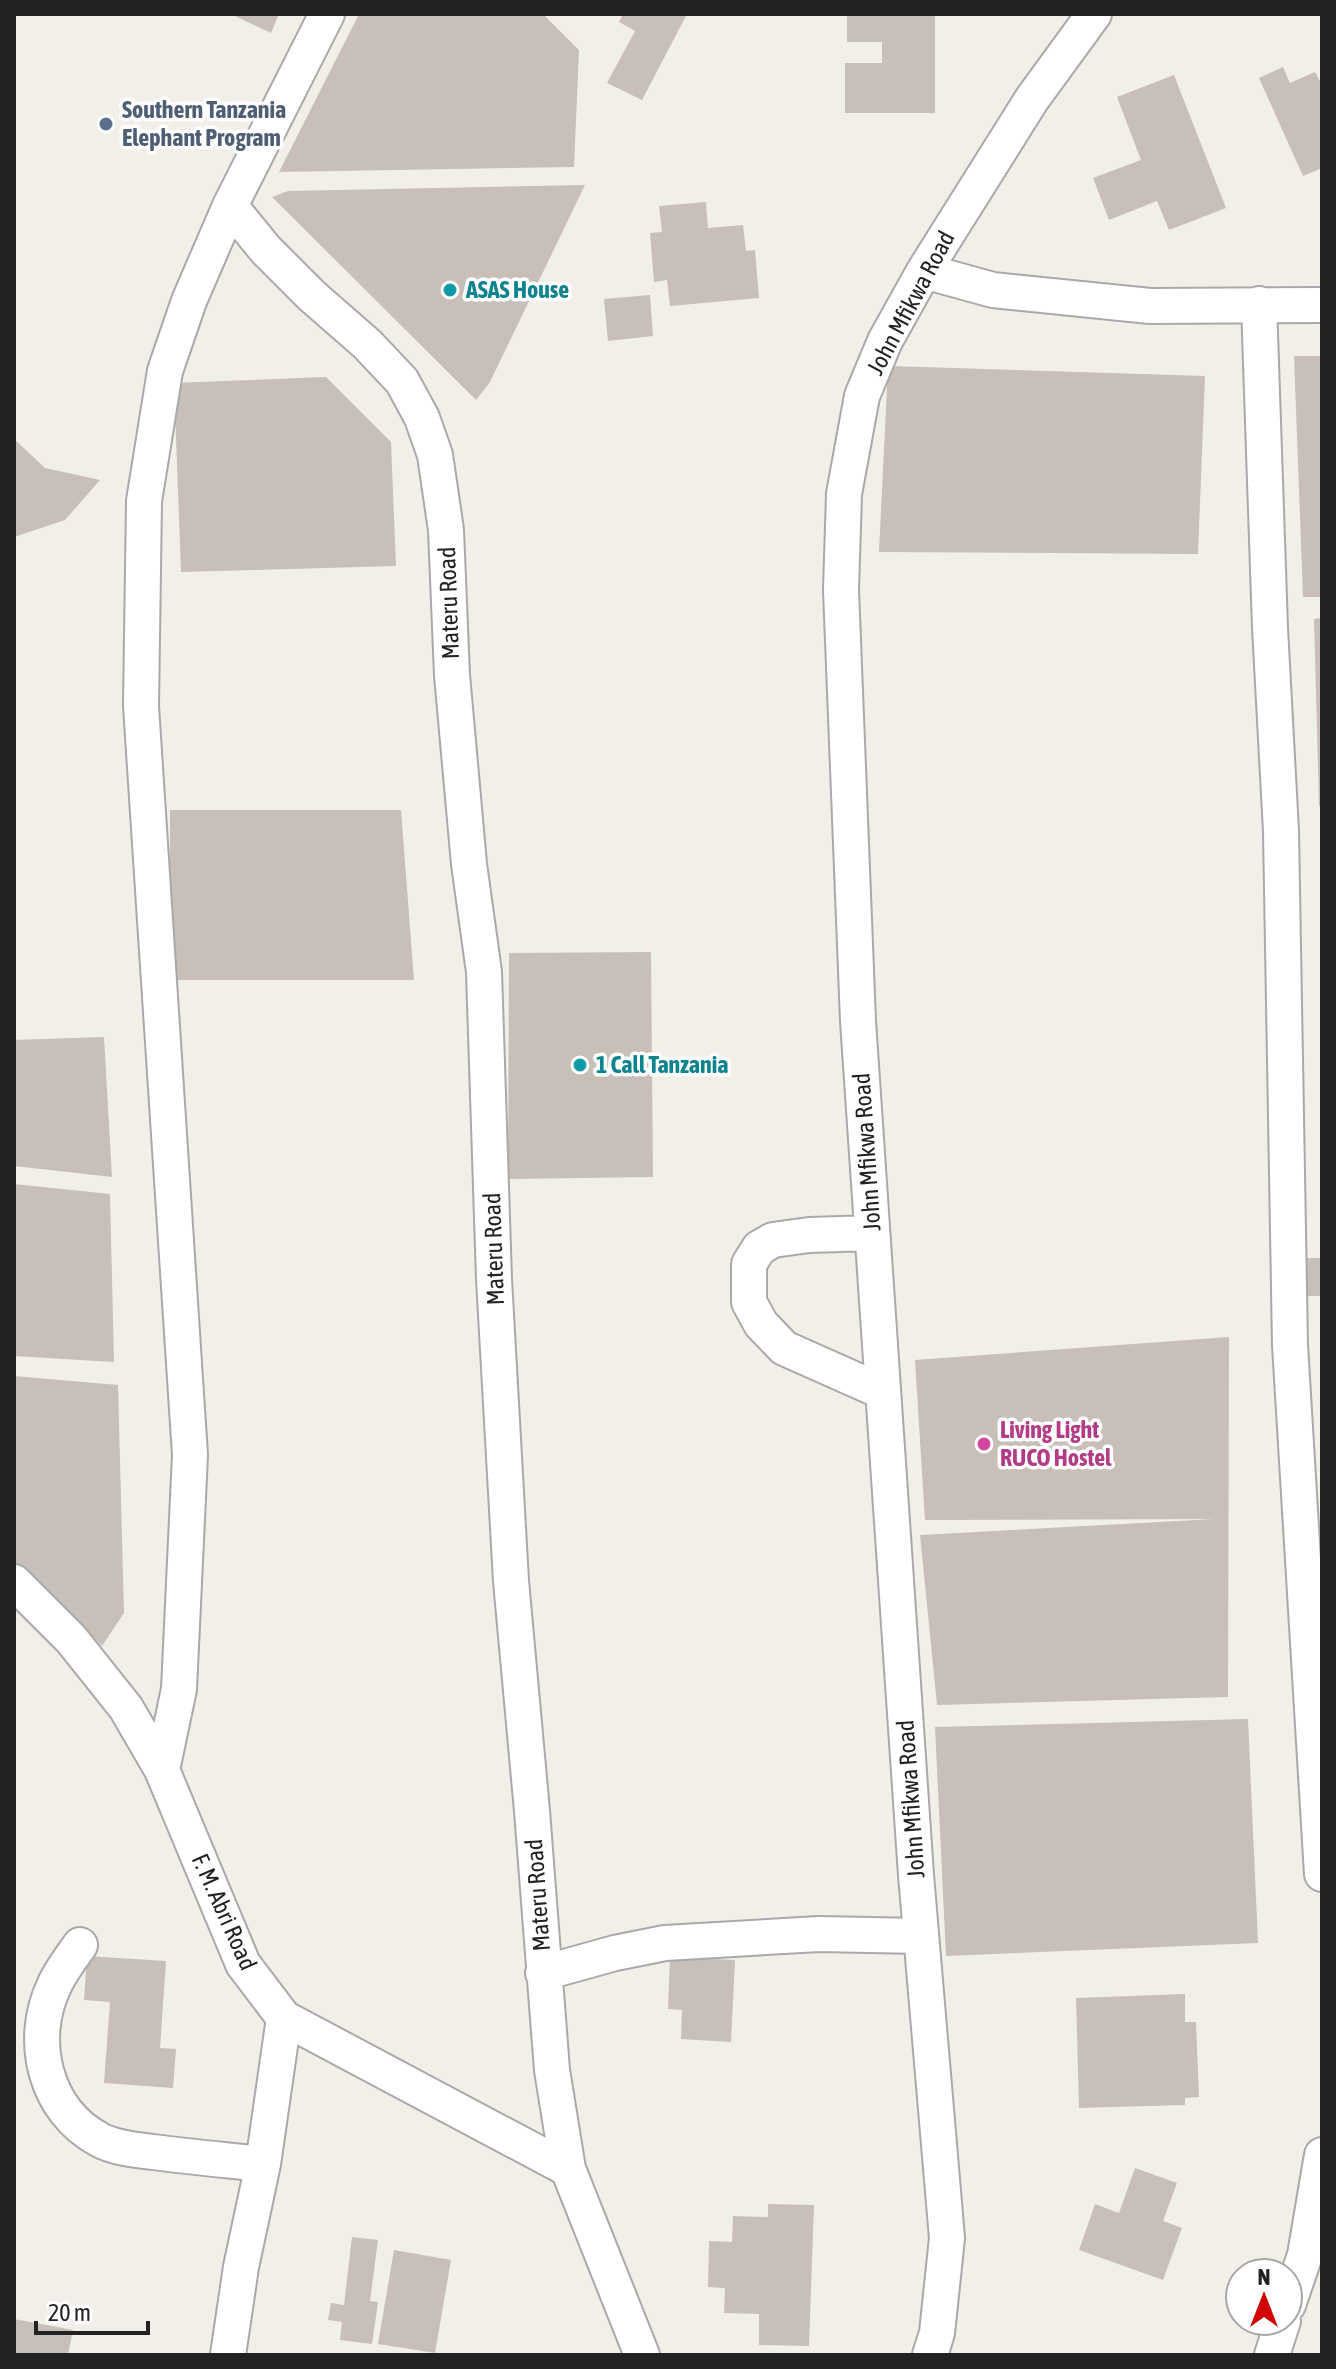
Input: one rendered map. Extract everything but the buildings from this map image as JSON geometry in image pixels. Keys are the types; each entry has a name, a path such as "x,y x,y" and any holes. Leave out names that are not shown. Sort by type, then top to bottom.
{"street":[{"path":"162,1770 179,1689 190,1455 141,706 144,501 165,371 189,301 230,206 327,14"},
{"name":"John Mfikwa Road","path":"930,2355 937,2333 947,2238 921,1936 858,1005 842,622 844,494 862,396 885,341 924,271 1032,99 1094,14"},
{"name":"Materu Road","path":"230,206 266,250 402,381 422,418 435,455 446,530 452,675 469,864 484,972 494,1279 510,1565 552,2070 568,2169 642,2355"},
{"path":"924,271 993,290 1150,306 1322,305"},
{"path":"1259,304 1270,628 1281,831 1290,1345 1322,1874"},
{"path":"872,1233 809,1235 773,1240 759,1248 749,1264 749,1302 761,1324 784,1348 883,1392"},
{"name":"F. M. Abri Road","path":"14,1582 71,1639 126,1708 162,1770 243,1964 284,2018 568,2169"},
{"path":"543,1973 665,1943 819,1934 921,1936"},
{"path":"80,1945 53,1987 43,2023 43,2066 54,2095 74,2122 101,2141 131,2149 263,2164"},
{"path":"228,2355 241,2267 263,2164 284,2018"},
{"path":"1304,2258 1322,2155"}],"place":[{"name":"Southern Tanzania Elephant Program","path":"106,124"},
{"name":"ASAS House","path":"450,290"},
{"name":"1 Call Tanzania","path":"580,1065"},
{"name":"Living Light RUCO Hostel","path":"984,1444"}]}
